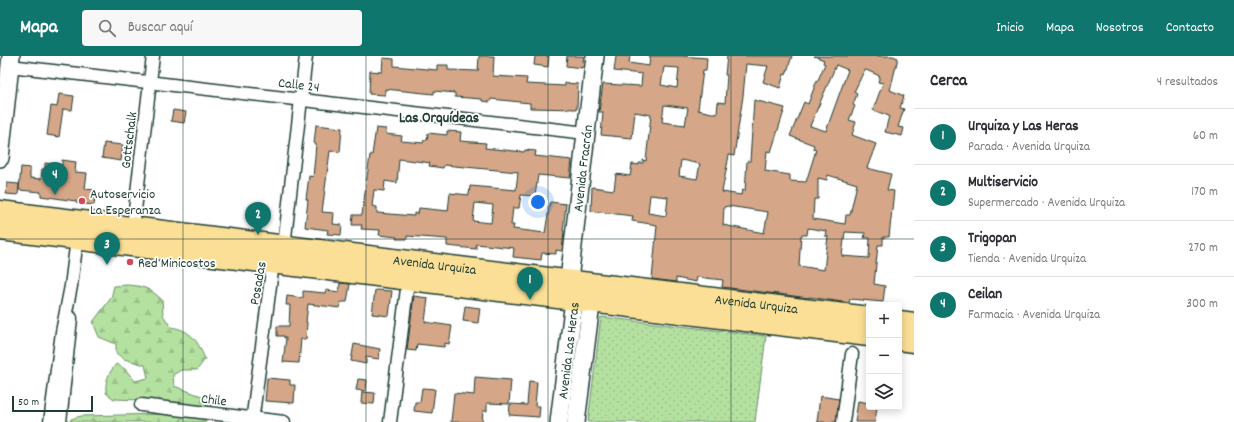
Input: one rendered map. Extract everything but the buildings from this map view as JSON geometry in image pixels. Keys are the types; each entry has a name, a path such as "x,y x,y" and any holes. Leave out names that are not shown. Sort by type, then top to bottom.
{"main road":[{"name":"Avenida Fracrán","path":"569,280 595,56"},
{"path":"0,158 10,61"},
{"name":"Avenida Urquiza","path":"0,211 569,280 586,295 866,336"},
{"name":"Avenida Urquiza","path":"0,230 408,281 866,317"},
{"name":"Avenida Las Heras","path":"559,422 586,295"},
{"name":"Avenida Las Heras","path":"576,422 586,295"},
{"path":"902,321 914,323"},
{"path":"902,340 914,342"}],"street":[{"name":"Gottschalk","path":"133,227 153,56"},
{"name":"Posadas","path":"252,420 273,263 284,246 306,56"},
{"name":"Calle 24","path":"10,61 150,82 586,133"},
{"path":"50,422 62,332 71,286 77,239"},
{"path":"390,422 408,281"},
{"path":"60,422 72,308 71,286"},
{"path":"843,422 852,354"},
{"name":"Chile","path":"141,405 252,420 284,422"}],"green space":[{"path":"127,285 146,288 158,296 162,300 163,315 171,327 178,328 189,334 200,347 205,359 197,370 181,370 173,375 174,386 207,398 212,406 212,418 204,422 70,422 71,419 81,416 160,414 153,403 141,400 114,399 106,393 108,378 116,364 125,369 135,381 148,378 145,365 124,359 116,353 116,344 99,337 93,322 111,298 114,286"},
{"path":"601,317 766,336 755,422 588,422"}],"place":[{"name":"Ceilan","path":"55,195"},
{"name":"Autoservicio La Esperanza","path":"82,201"},
{"name":"Multiservicio","path":"258,235"},
{"name":"Red Minicostos","path":"130,262"},
{"name":"Trigopan","path":"107,265"},
{"name":"Urquiza y Las Heras","path":"530,300"}],"district":[{"name":"Las Orquídeas","path":"439,117"}]}
